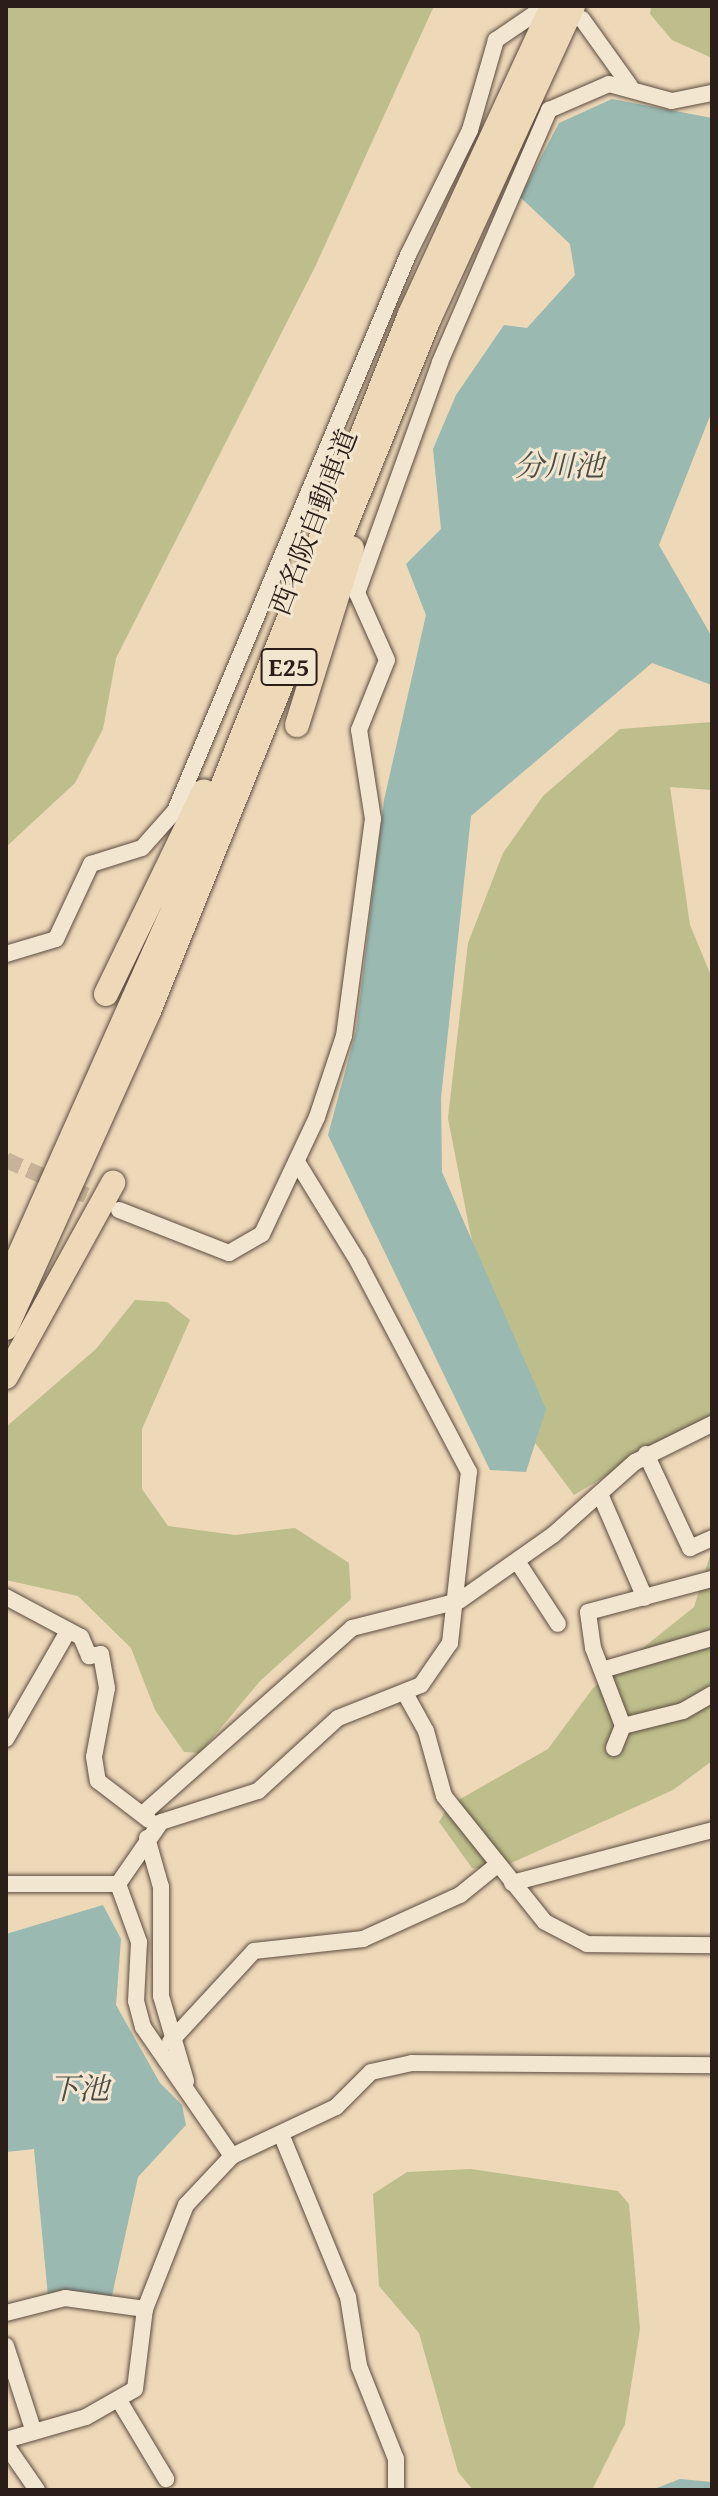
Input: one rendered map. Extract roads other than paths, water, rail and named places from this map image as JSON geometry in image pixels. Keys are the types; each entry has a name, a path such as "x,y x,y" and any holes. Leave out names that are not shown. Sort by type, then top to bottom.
{"highway":[{"name":"西名阪自動車道","path":"6,1285 134,1003 410,314 546,8"},
{"name":"西名阪自動車道","path":"6,1328 149,1011 381,432 578,13"},
{"path":"297,725 385,456 381,432"},
{"path":"106,994 125,967 294,579 307,572"},
{"path":"6,1377 113,1183"}],"street":[{"path":"6,954 56,939 91,864 142,848 175,811 408,255 465,143 496,40 546,8"},
{"path":"578,13 630,86"},
{"path":"119,1210 229,1253 242,1251 262,1234 297,1162 344,1036 371,845 359,730 387,660 357,593 440,362 540,124 578,92 630,86 672,101 712,93"},
{"path":"118,1884 150,1833 258,1791 338,1718 406,1695 441,1660 459,1601 456,1559 469,1489 463,1455 297,1162"},
{"path":"145,1812 352,1628 459,1601 517,1561 646,1454 712,1424"},
{"path":"646,1454 690,1548 712,1538"},
{"path":"600,1494 645,1598"},
{"path":"517,1561 558,1624"},
{"path":"614,1748 623,1726 602,1670 588,1612 712,1579"},
{"path":"6,1597 81,1637 89,1656 101,1654 107,1688 94,1757 98,1781 145,1812 161,1887 160,1986 170,2042 194,2100"},
{"path":"6,1739 68,1631"},
{"path":"602,1670 712,1638"},
{"path":"623,1726 683,1711 712,1694"},
{"path":"406,1695 426,1731 444,1796 545,1922 587,1944 712,1945"},
{"path":"512,1883 712,1830"},
{"path":"170,2042 254,1951 363,1939 460,1895 497,1865"},
{"path":"6,1884 118,1884"},
{"path":"118,1884 139,1942 136,2001 143,2027 232,2156"},
{"path":"37,2490 6,2442 120,2402 135,2389 145,2309 186,2205 232,2156 336,2107 386,2066 712,2065"},
{"path":"281,2134 348,2297 359,2366 396,2459 396,2490"},
{"path":"6,2313 65,2298 145,2309"},
{"path":"6,2346 34,2432"},
{"path":"120,2402 166,2479"}],"water":[{"name":"分川池","path":"612,99 712,118 712,411 659,545 712,637 712,685 652,663 471,816 441,1098 442,1172 546,1409 526,1472 490,1470 328,1135 356,1031 384,800 426,615 406,564 441,529 433,449 456,395 504,325 527,328 575,275 570,244 520,197 559,123"},
{"name":"下池","path":"103,1905 121,1939 116,2005 160,2083 182,2105 186,2125 138,2177 111,2300 67,2290 48,2296 34,2149 6,2152 6,1934"},
{"path":"680,2479 712,2482 712,2490 652,2490"}],"tunnel":[{"path":"6,1160 111,1206"}]}
